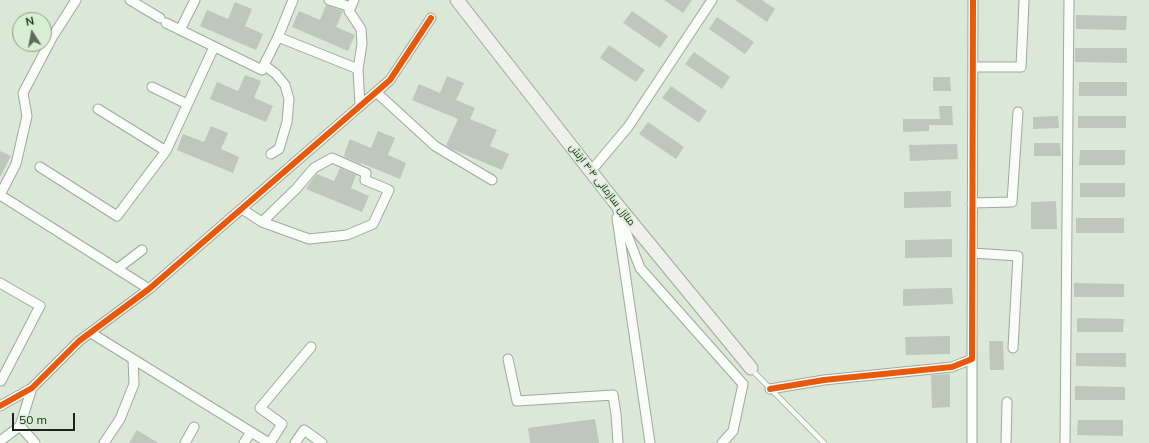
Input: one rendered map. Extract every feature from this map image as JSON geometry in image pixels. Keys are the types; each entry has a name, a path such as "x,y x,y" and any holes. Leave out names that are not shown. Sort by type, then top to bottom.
{"street":[{"path":"76,0 53,36 24,93 27,116 16,164 0,195 149,289"},
{"path":"130,0 180,30 262,70 278,37 292,0"},
{"path":"180,30 195,0"},
{"path":"329,0 353,3 350,11 361,30 362,44 358,69 360,106"},
{"name":"منازل سازمانی ۴۰۴ ارتش","path":"457,0 614,201 751,368"},
{"path":"591,171 628,127 712,0"},
{"path":"972,443 973,0"},
{"path":"1065,443 1069,0"},
{"path":"973,67 1021,67 1024,1"},
{"path":"0,406 32,388 79,342 149,289 390,80 430,18"},
{"path":"278,37 358,69"},
{"path":"40,167 117,216 166,151 214,47"},
{"path":"264,65 276,74 285,85 290,99 287,122 279,149 271,154"},
{"path":"152,87 187,104"},
{"path":"376,92 435,146 492,180"},
{"path":"98,110 166,151"},
{"path":"972,202 1012,202 1018,112"},
{"path":"242,209 262,222 309,239 347,235 373,224 389,190 365,180 366,173 332,158 314,168 296,189 262,222"},
{"path":"614,201 650,443"},
{"path":"614,201 640,268 743,384 733,431 722,443"},
{"path":"117,269 142,250"},
{"path":"972,253 1018,256 1013,348"},
{"path":"0,283 40,306 1,382 0,381"},
{"path":"90,333 269,443 282,424 260,408 312,347"},
{"path":"770,389 824,380 952,367 972,358"},
{"path":"104,443 120,419 134,384 133,359"},
{"path":"508,359 517,402 613,395 618,443"},
{"path":"0,441 20,426 32,388"},
{"path":"1006,443 1007,402"},
{"path":"20,426 35,443"},
{"path":"185,443 194,427"},
{"path":"295,443 304,430 322,443"},
{"path":"244,443 251,432"}],"lane":[{"path":"751,368 824,443"}],"building":[{"path":"664,0 692,0 683,13"},
{"path":"735,0 762,0 775,9 767,22"},
{"path":"235,2 252,9 245,26 263,34 256,50 200,26 207,10 228,19"},
{"path":"326,5 343,11 336,27 355,35 348,51 292,27 299,11 320,20"},
{"path":"632,11 668,36 660,48 623,23"},
{"path":"1076,15 1127,16 1126,30 1076,29"},
{"path":"717,17 754,42 745,54 709,29"},
{"path":"609,45 645,70 636,82 600,58"},
{"path":"1075,48 1127,48 1127,63 1075,62"},
{"path":"694,52 730,77 722,89 685,64"},
{"path":"245,75 261,81 254,98 273,106 266,122 210,99 217,82 238,91"},
{"path":"447,76 464,83 456,100 475,108 470,119 497,130 490,146 509,154 502,170 446,146 458,119 412,100 419,84 440,93"},
{"path":"933,77 950,77 951,91 933,91"},
{"path":"1079,82 1127,82 1127,96 1079,96"},
{"path":"671,86 707,111 699,123 662,98"},
{"path":"939,106 952,106 953,125 929,125 929,131 903,132 903,119 940,119"},
{"path":"1058,116 1059,128 1033,129 1033,117"},
{"path":"1078,116 1126,116 1126,128 1078,128"},
{"path":"648,122 684,147 676,159 639,134"},
{"path":"211,126 228,133 221,149 239,157 233,173 177,150 183,134 204,142"},
{"path":"378,131 395,138 388,155 406,163 400,179 344,157 350,139 371,148"},
{"path":"1034,143 1060,143 1061,156 1034,156"},
{"path":"957,144 958,159 910,161 909,145"},
{"path":"1080,150 1125,150 1125,165 1079,165"},
{"path":"0,151 11,156 0,177"},
{"path":"340,168 356,175 351,188 369,196 362,212 306,189 317,174 334,181"},
{"path":"1080,183 1125,183 1125,197 1080,197"},
{"path":"951,191 951,207 904,208 904,192"},
{"path":"1056,201 1057,229 1031,229 1031,202"},
{"path":"1076,218 1124,218 1124,233 1076,233"},
{"path":"952,239 952,257 905,258 905,240"},
{"path":"1074,283 1124,284 1124,297 1074,297"},
{"path":"952,288 953,304 903,306 903,289"},
{"path":"1077,318 1124,319 1123,332 1077,332"},
{"path":"950,336 950,354 906,355 905,337"},
{"path":"989,341 1003,341 1004,370 990,370"},
{"path":"1076,353 1126,353 1126,367 1076,366"},
{"path":"950,374 950,407 932,408 931,375"},
{"path":"1075,386 1125,387 1125,400 1075,400"},
{"path":"595,419 599,443 530,443 528,428"},
{"path":"1078,420 1123,420 1123,436 1077,435"},
{"path":"137,430 158,443 129,443"}],"cycle path":[{"path":"770,389 824,380 952,367 972,359 973,0"},
{"path":"0,406 32,388 79,341 149,289 390,80 431,18"}]}
